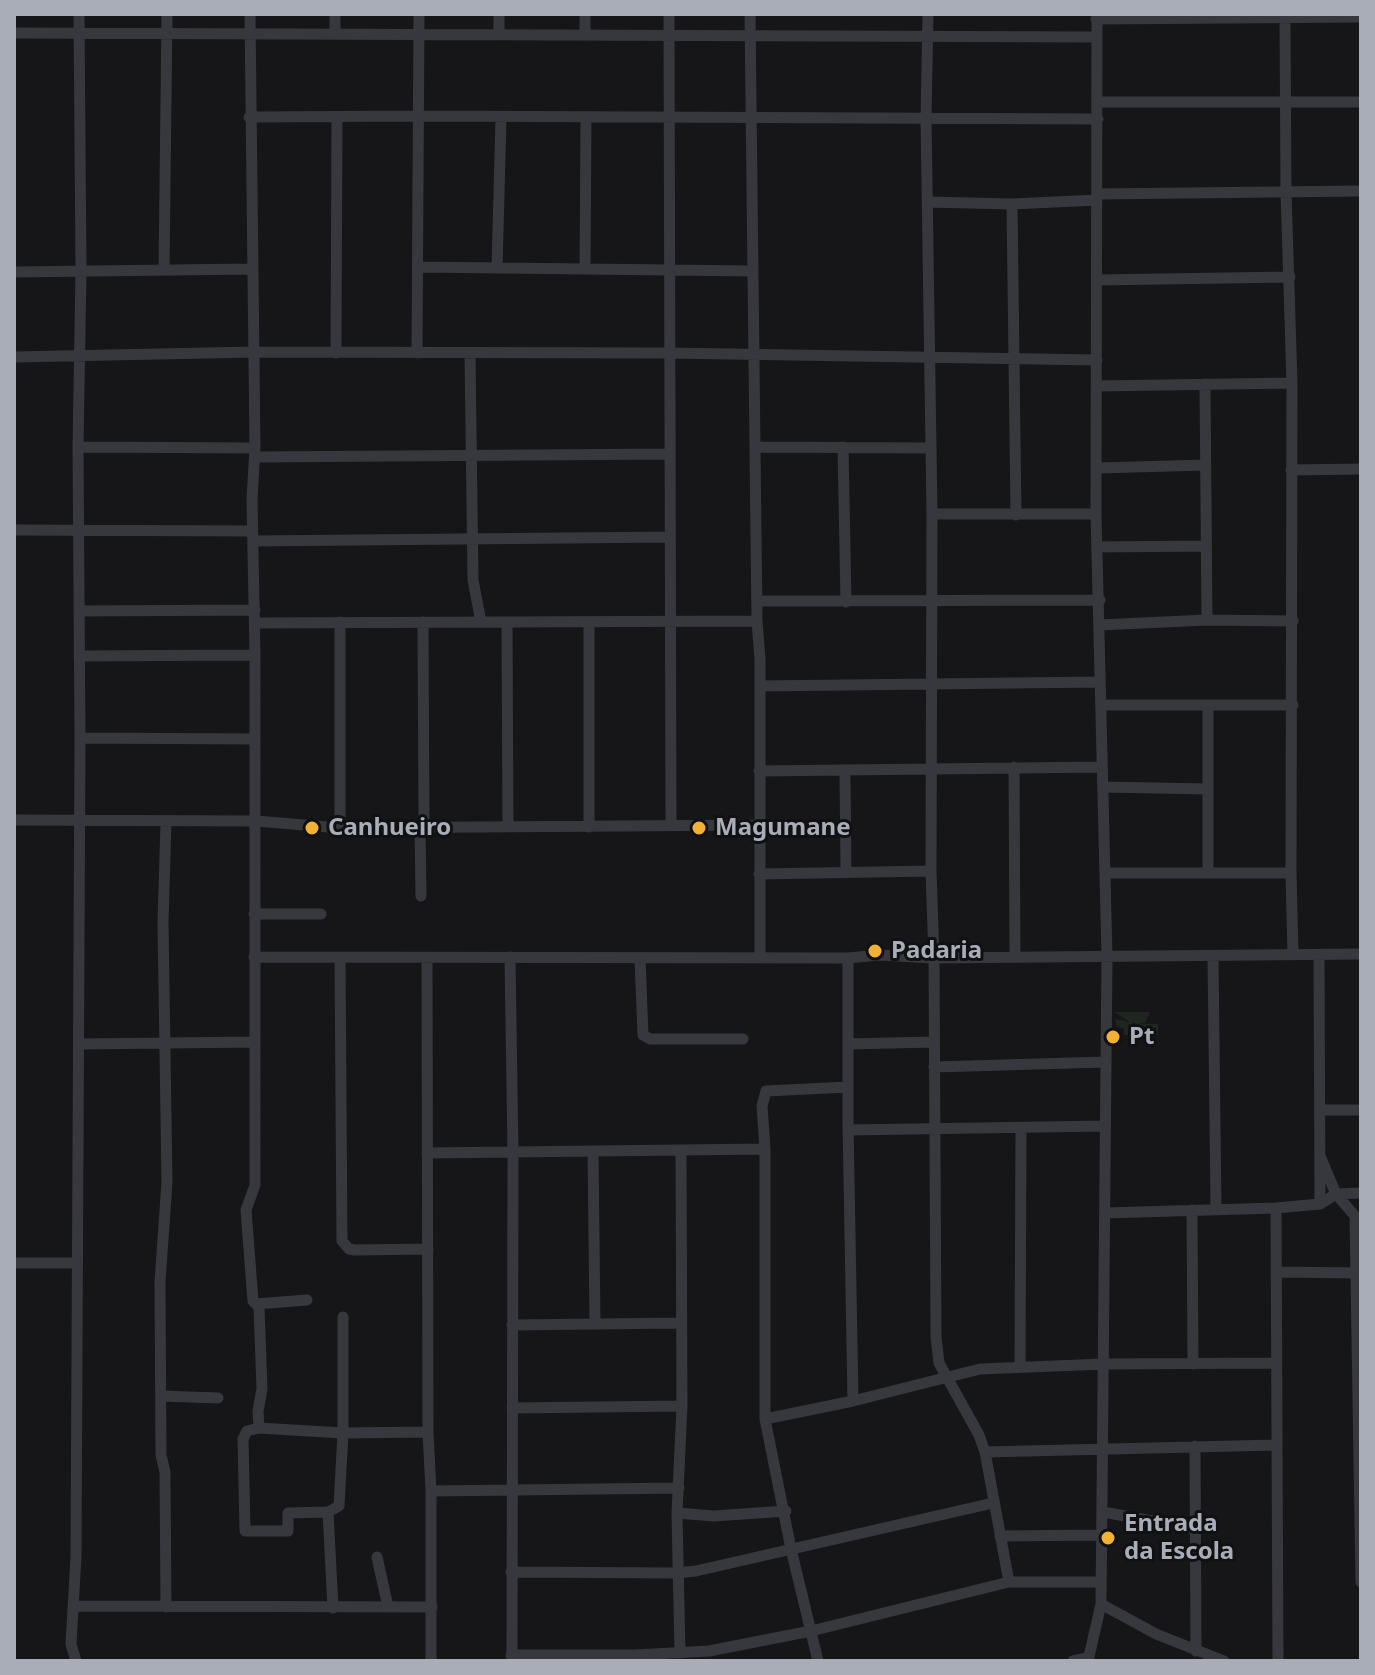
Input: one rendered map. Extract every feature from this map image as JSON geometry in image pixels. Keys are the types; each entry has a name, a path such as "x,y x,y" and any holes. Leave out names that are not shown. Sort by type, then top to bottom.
{"street":[{"path":"76,1661 71,1644 74,1606 79,1044 79,14"},
{"path":"164,270 167,14"},
{"path":"250,14 255,452 252,536 256,821 255,1185 246,1210 253,1301 259,1307 262,1389 259,1428"},
{"path":"335,14 335,33"},
{"path":"417,353 419,14"},
{"path":"499,14 499,34"},
{"path":"585,14 585,34"},
{"path":"669,14 671,825"},
{"path":"750,14 760,686 760,957"},
{"path":"928,14 926,117 932,514 931,871 936,1337 939,1363 979,1435 985,1452 1009,1582"},
{"path":"1073,1661 1087,1660 1101,1604 1103,1535 1107,956 1096,514 1096,16 1356,16"},
{"path":"1285,17 1292,383 1293,955"},
{"path":"14,33 1097,37"},
{"path":"1098,102 1361,102"},
{"path":"249,117 1098,119"},
{"path":"336,353 337,117"},
{"path":"497,268 501,118"},
{"path":"585,269 586,118"},
{"path":"928,202 1012,204 1097,197 1361,191"},
{"path":"1012,204 1016,515"},
{"path":"418,267 753,271"},
{"path":"14,272 251,269"},
{"path":"1097,280 1290,277"},
{"path":"14,357 254,352 670,353 1097,360"},
{"path":"470,353 473,580 481,622"},
{"path":"1097,386 1292,383"},
{"path":"1205,384 1207,620"},
{"path":"78,447 473,455 670,454"},
{"path":"755,447 931,448"},
{"path":"843,447 846,602"},
{"path":"1098,468 1206,465"},
{"path":"1291,470 1361,469"},
{"path":"932,514 1096,514"},
{"path":"14,530 473,539 670,537"},
{"path":"1097,547 1206,546"},
{"path":"757,601 1100,600"},
{"path":"79,611 255,616 340,622 757,621"},
{"path":"1099,625 1207,620 1293,621"},
{"path":"340,622 340,828"},
{"path":"421,896 423,622"},
{"path":"507,622 508,827"},
{"path":"589,622 589,827"},
{"path":"79,656 255,655"},
{"path":"760,686 1099,682"},
{"path":"1101,705 1293,705"},
{"path":"1208,705 1208,873"},
{"path":"80,738 255,739"},
{"path":"1014,767 1015,956"},
{"path":"759,771 1102,767"},
{"path":"845,772 846,872"},
{"path":"1104,787 1207,789"},
{"path":"14,820 256,821 340,828 758,825"},
{"path":"166,822 164,1044 167,1182 160,1282 166,1607"},
{"path":"759,874 931,871"},
{"path":"1105,873 1291,873"},
{"path":"254,914 321,914"},
{"path":"254,957 848,958 880,955 934,958 1361,954"},
{"path":"1319,955 1320,1204"},
{"path":"1213,956 1216,1209"},
{"path":"510,957 513,1153 512,1658 635,1658 680,1653 710,1656 1009,1582 1100,1582"},
{"path":"340,958 342,1241 349,1249 355,1250 428,1249"},
{"path":"427,958 431,1661"},
{"path":"640,958 643,1035 650,1039 743,1039"},
{"path":"848,958 853,1401"},
{"path":"79,1044 254,1042"},
{"path":"848,1044 933,1042"},
{"path":"934,1067 1106,1062"},
{"path":"818,1661 791,1549 786,1511 770,1452 765,1419 765,1149 762,1106 766,1091 848,1087"},
{"path":"1320,1110 1361,1110"},
{"path":"848,1130 1105,1126"},
{"path":"1020,1367 1021,1128"},
{"path":"427,1153 765,1149"},
{"path":"593,1151 595,1324"},
{"path":"680,1653 677,1513 682,1406 681,1151"},
{"path":"1320,1156 1336,1194 1355,1216 1359,1273 1361,1582"},
{"path":"1105,1213 1276,1208 1320,1204 1336,1194 1361,1193"},
{"path":"1276,1208 1278,1661"},
{"path":"1192,1210 1193,1364"},
{"path":"14,1263 76,1263"},
{"path":"1277,1272 1359,1273"},
{"path":"256,1304 307,1300"},
{"path":"343,1317 343,1433 339,1506 335,1511 328,1512 288,1513 288,1531 245,1531 243,1439 247,1431 259,1428 343,1433 428,1432"},
{"path":"512,1325 680,1323"},
{"path":"765,1419 853,1401 980,1369 1104,1364 1276,1363"},
{"path":"161,1396 218,1398"},
{"path":"512,1408 682,1406"},
{"path":"985,1452 1276,1445"},
{"path":"1195,1446 1196,1651"},
{"path":"431,1491 679,1488"},
{"path":"511,1572 677,1573 993,1503"},
{"path":"677,1513 714,1516 786,1511"},
{"path":"328,1512 333,1608"},
{"path":"1103,1512 1196,1529"},
{"path":"1000,1536 1103,1535"},
{"path":"377,1557 388,1607"},
{"path":"1101,1604 1156,1634 1224,1661"},
{"path":"74,1606 432,1607"}],"shaded area":[{"path":"1114,1012 1150,1012 1145,1023 1138,1024 1158,1024 1158,1035 1144,1035 1143,1030 1137,1030 1137,1024 1132,1022 1135,1035 1124,1035 1124,1029 1116,1025 1115,1019 1130,1022"}],"place":[{"name":"Canhueiro","path":"312,828"},
{"name":"Magumane","path":"699,828"},
{"name":"Padaria","path":"875,951"},
{"name":"Pt","path":"1113,1037"},
{"name":"Entrada da Escola","path":"1108,1538"}]}
